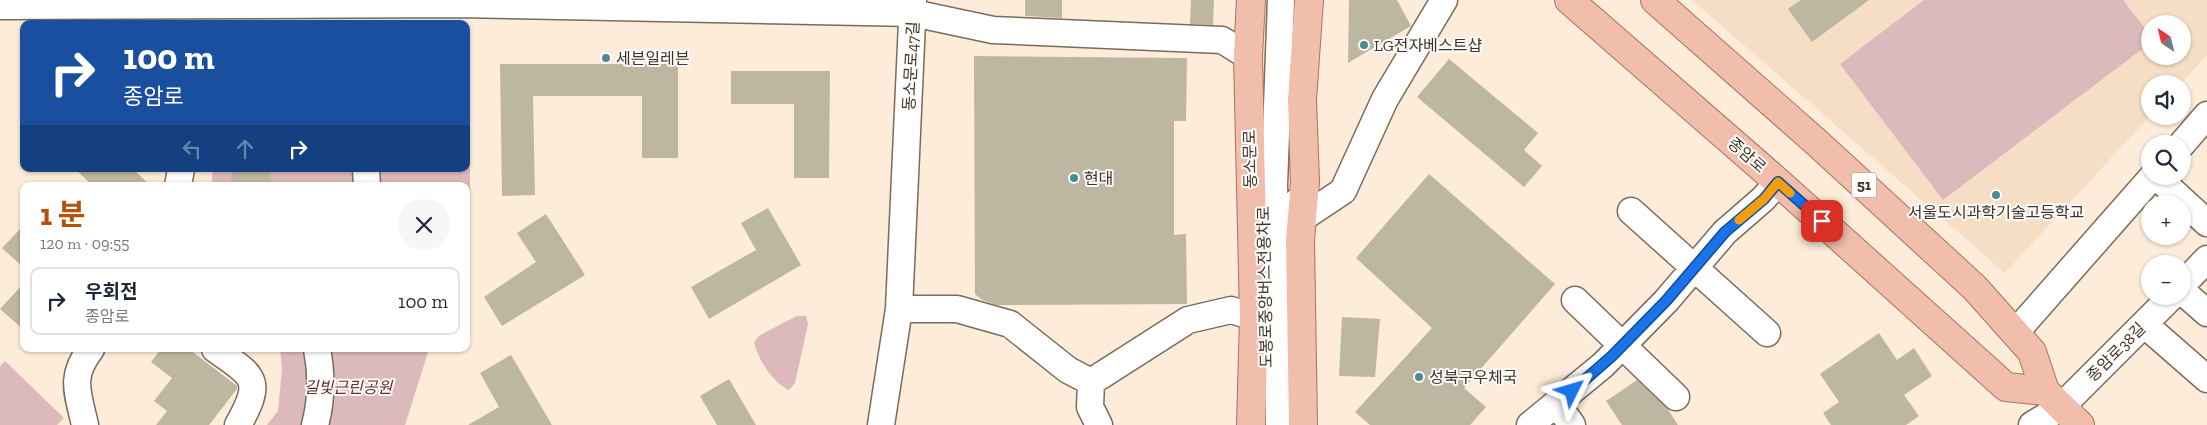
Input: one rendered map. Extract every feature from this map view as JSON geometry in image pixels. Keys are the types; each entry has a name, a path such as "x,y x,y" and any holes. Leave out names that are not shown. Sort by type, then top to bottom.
{"main road":[{"name":"동소문로","path":"1251,0 1248,56 1251,280 1254,317 1251,425"},
{"name":"종암로","path":"1569,0 1778,182 2006,387 2061,408"},
{"name":"51","path":"1655,0 1925,240 1975,288 2032,352 2061,408"},
{"path":"1303,425 1300,230 1305,182 1302,100 1309,1"}],"street":[{"name":"도봉로중앙버스전용차로","path":"1266,425 1263,180 1270,0"},
{"path":"1279,364 1274,186 1281,0"},
{"path":"1300,230 1343,191 1386,99 1444,0"},
{"path":"0,6 196,15 362,14 468,4 913,7"},
{"name":"동소문로47길","path":"881,425 899,309 913,7 993,30 1222,40 1248,56"},
{"path":"2190,135 2207,115"},
{"path":"1277,120 1300,230 1291,270 1279,364"},
{"path":"1530,425 1603,365 1666,301 1725,232 1764,199 1778,182"},
{"path":"2015,333 2146,185"},
{"path":"2164,185 2207,223"},
{"path":"1632,211 1767,333"},
{"path":"2191,276 2207,259"},
{"path":"2191,299 2207,313"},
{"path":"1575,300 1676,397"},
{"name":"종암로38길","path":"2032,425 2061,408 2163,305"},
{"path":"899,309 957,309 1010,324 1068,370 1091,382"},
{"path":"1091,382 1188,320 1231,310 1254,317"},
{"path":"2144,324 2207,379"},
{"path":"85,425 76,383 81,361 88,352"},
{"path":"219,352 237,364 253,383 254,391 250,405 238,425"},
{"path":"315,425 320,408 321,370 318,352"},
{"name":"도봉로중앙버스전용차로","path":"1279,364 1279,425"},
{"path":"1091,382 1090,408 1099,425"},
{"path":"1557,404 1572,425"}],"shaded area":[{"name":"서울도시과학기술고등학교","path":"1692,0 2207,0 2207,55 2188,75 2141,75 2142,125 2005,273"}],"green space":[{"path":"1924,0 2123,0 2141,23 2141,50 1943,200 1840,64"},
{"path":"213,172 470,172 470,182 211,182"},
{"path":"797,316 806,316 808,324 795,383 789,390 783,387 767,370 754,342 760,335"},
{"name":"길빛근린공원","path":"280,352 428,352 405,425 267,425 278,411 282,369"},
{"path":"5,361 64,418 57,425 0,425 0,366"}],"building":[{"path":"1025,0 1062,0 1062,18 1025,16"},
{"path":"1191,0 1214,0 1213,25 1190,24"},
{"name":"LG전자베스트샵","path":"1349,0 1397,0 1411,26 1348,63"},
{"path":"1801,0 1869,0 1812,42 1788,9"},
{"name":"현대","path":"974,56 1187,58 1186,121 1174,121 1174,235 1186,234 1187,304 997,305 982,300 975,294"},
{"path":"1449,59 1538,133 1524,150 1542,166 1524,187 1417,97"},
{"path":"500,64 678,64 678,158 642,158 642,96 533,96 535,195 502,196"},
{"path":"731,71 830,71 829,178 794,178 794,104 731,104"},
{"path":"78,172 136,172 147,182 89,182"},
{"path":"232,172 271,172 270,182 231,182"},
{"path":"1429,174 1555,284 1464,388 1486,407 1470,425 1370,425 1355,412 1432,328 1356,258"},
{"path":"768,208 801,265 709,319 691,287 756,250 741,223"},
{"path":"546,214 585,275 502,326 484,297 536,262 517,233"},
{"path":"20,229 20,264 2,248"},
{"path":"20,287 20,326 0,309"},
{"path":"1342,317 1380,319 1375,377 1339,376"},
{"path":"1879,333 1897,360 1914,348 1932,376 1904,395 1919,416 1906,425 1831,425 1823,413 1839,402 1820,374"},
{"path":"159,352 193,352 237,386 237,389 209,425 156,425 167,411 154,401 172,378 151,362"},
{"path":"511,355 552,425 468,425 499,407 480,373"},
{"path":"729,379 756,425 717,425 700,396"},
{"path":"1637,380 1667,408 1678,425 1622,425 1606,401"}],"slow traffic":[{"path":"1739,220 1764,199 1778,182 1790,193"}],"place":[{"name":"LG전자베스트샵","path":"1364,45"},
{"name":"세븐일레븐","path":"606,58"},
{"name":"현대","path":"1074,178"},
{"name":"서울도시과학기술고등학교","path":"1996,195"},
{"name":"성북구우체국","path":"1419,377"}],"route":[{"path":"1572,391 1612,356 1666,301 1725,232 1764,199 1778,182 1822,221"}]}
